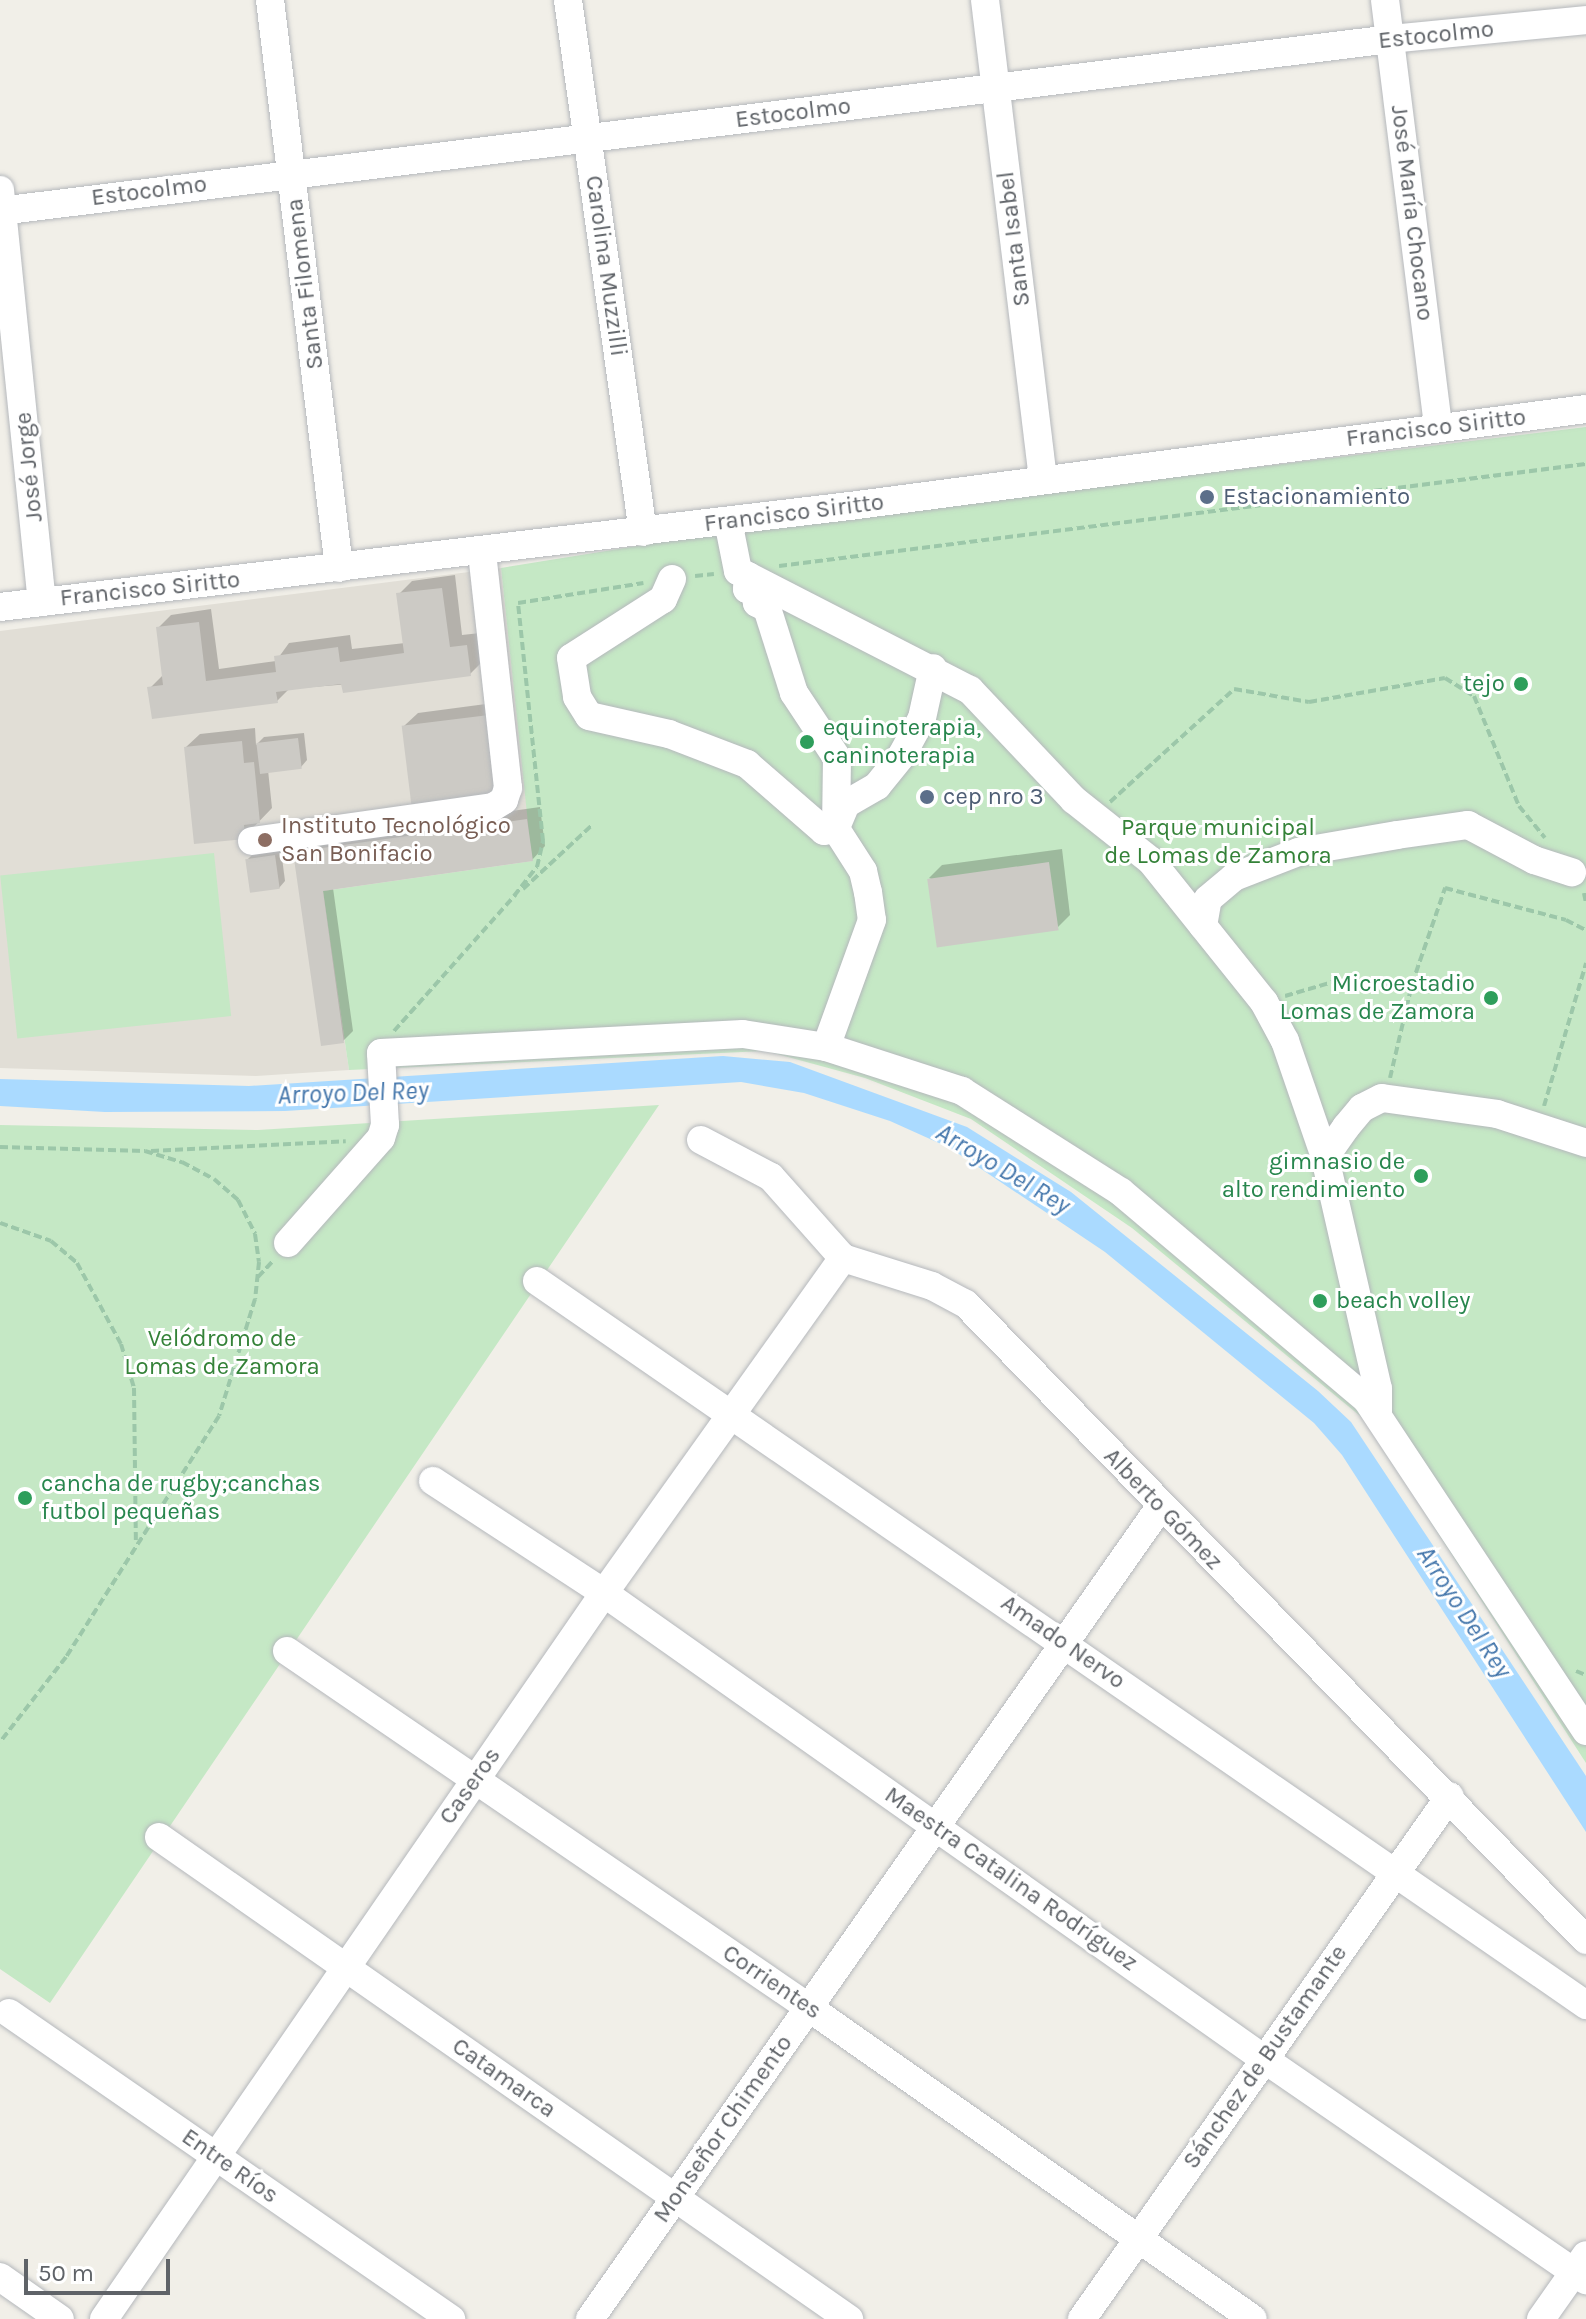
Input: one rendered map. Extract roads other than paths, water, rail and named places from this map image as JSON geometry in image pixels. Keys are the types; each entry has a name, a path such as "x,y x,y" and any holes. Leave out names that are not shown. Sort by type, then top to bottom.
{"street":[{"name":"Santa Filomena","path":"270,0 339,568"},
{"name":"Carolina Muzzilli","path":"568,0 643,532"},
{"name":"Santa Isabel","path":"985,0 1043,479"},
{"name":"José María Chocano","path":"1385,0 1438,427"},
{"name":"Estocolmo","path":"1,204 588,139 1390,39 1586,20"},
{"name":"José Jorge","path":"1,204 42,602"},
{"name":"Francisco Siritto","path":"0,607 643,532 1586,409"},
{"path":"728,521 747,589 755,591 757,603 767,608 794,693 837,758 836,829 863,871 872,920 826,1047"},
{"path":"252,841 493,807 504,800 508,788 482,551"},
{"path":"743,573 933,668 970,690 1093,815 1151,861 1264,1002 1285,1041 1325,1157 1378,1389 1378,1415"},
{"path":"672,579 663,599 571,658 577,697 589,716 669,734 747,764 824,831 836,829"},
{"path":"836,829 846,804 877,786 902,755 922,718 933,668"},
{"path":"1203,926 1208,899 1234,877 1298,852 1397,835 1468,825 1534,860 1572,872"},
{"path":"288,1243 383,1131 381,1058 729,1034 826,1047 962,1091 1103,1178 1342,1378 1378,1415 1586,1731"},
{"path":"1325,1157 1362,1108 1382,1098 1446,1104 1537,1126 1586,1143"},
{"path":"701,1140 783,1187 843,1258"},
{"name":"Caseros","path":"104,2319 474,1779 843,1258"},
{"name":"Alberto Gómez","path":"843,1258 932,1286 966,1304 1160,1507 1450,1796 1586,1940"},
{"name":"Amado Nervo","path":"537,1281 1063,1641 1394,1875 1586,2005"},
{"name":"Maestra Catalina Rodríguez","path":"433,1481 604,1593 1264,2059 1582,2269"},
{"name":"Monseñor Chimento","path":"590,2319 1063,1641 1160,1507"},
{"name":"Corrientes","path":"287,1651 808,2007 1253,2319"},
{"name":"Sánchez de Bustamante","path":"1082,2319 1450,1796"},
{"name":"Catamarca","path":"159,1837 849,2319"},
{"name":"Entre Ríos","path":"9,2013 451,2319"},
{"path":"1541,2319 1582,2269"},
{"path":"0,2277 60,2319"}],"water":[{"name":"Arroyo Del Rey","path":"723,1056 790,1062 967,1127 1071,1192 1318,1391 1351,1422 1586,1776 1586,1832 1342,1455 1314,1423 1105,1252 950,1148 890,1121 804,1093 741,1082 285,1111 105,1112 0,1106 0,1079 249,1086"}],"place":[{"name":"Estacionamiento","path":"1207,497"},
{"name":"tejo","path":"1521,684"},
{"name":"equinoterapia, caninoterapia","path":"807,742"},
{"name":"cep nro 3","path":"927,797"},
{"name":"Instituto Tecnológico San Bonifacio","path":"265,840"},
{"name":"Microestadio Lomas de Zamora","path":"1491,998"},
{"name":"gimnasio de alto rendimiento","path":"1421,1176"},
{"name":"beach volley","path":"1320,1301"},
{"name":"cancha de rugby;canchas futbol pequeñas","path":"25,1498"}],"park label":[{"name":"Parque municipal de Lomas de Zamora","path":"1218,842"},
{"name":"Velódromo de Lomas de Zamora","path":"222,1353"}]}
